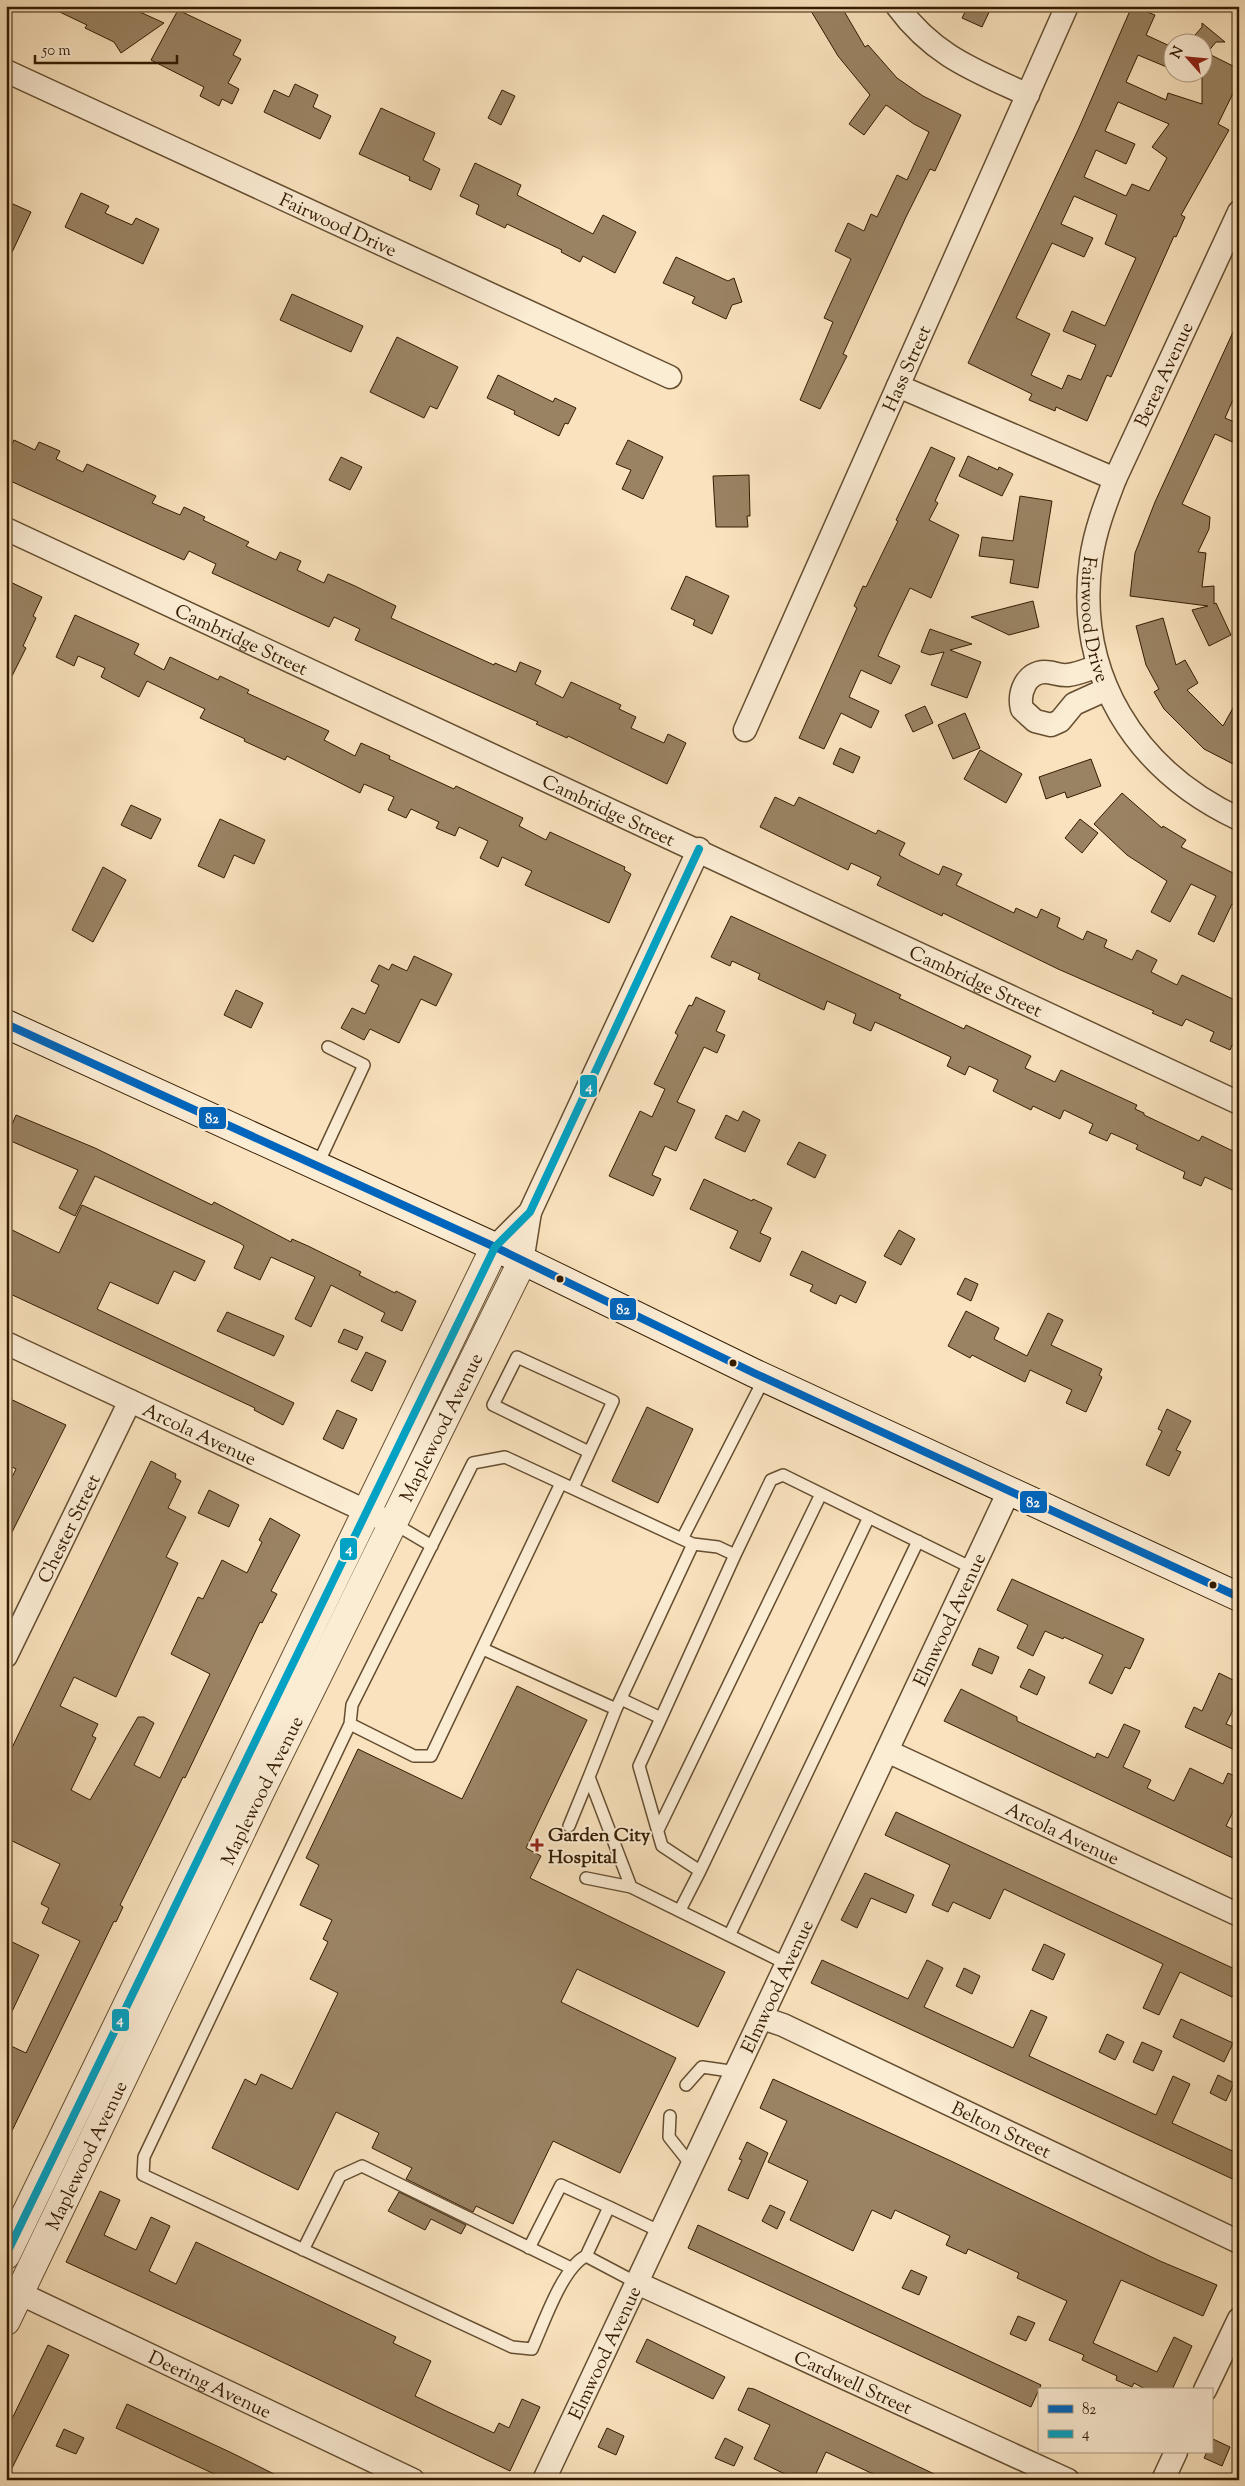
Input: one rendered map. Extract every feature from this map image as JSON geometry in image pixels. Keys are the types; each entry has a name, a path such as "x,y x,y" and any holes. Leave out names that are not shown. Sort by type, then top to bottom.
{"street":[{"path":"897,6 910,24 943,54 1028,95"},
{"name":"Hass Street","path":"745,730 1067,6"},
{"name":"Fairwood Drive","path":"6,71 670,377"},
{"name":"Berea Avenue","path":"1115,479 1239,212"},
{"path":"898,386 1115,479"},
{"name":"Fairwood Drive","path":"1115,479 1098,528 1089,580 1089,611 1098,666 1107,689 1126,725 1146,752 1183,786 1210,804 1239,819"},
{"name":"Cambridge Street","path":"6,529 1239,1103"},
{"path":"1098,666 1069,675 1048,672 1034,675 1027,681 1021,691 1022,709 1034,721 1051,725 1060,721 1074,704 1107,689"},
{"path":"522,1262 530,1212 699,850"},
{"path":"6,1024 495,1248 1239,1598"},
{"path":"495,1248 530,1212"},
{"name":"Maplewood Avenue","path":"6,2321 13,2292 124,2044 251,1780 367,1512 495,1248"},
{"name":"Maplewood Avenue","path":"251,1780 393,1523 522,1262"},
{"name":"Arcola Avenue","path":"6,1343 393,1523"},
{"name":"Chester Street","path":"6,1656 130,1401"},
{"name":"Elmwood Avenue","path":"544,2480 1009,1490"},
{"name":"Arcola Avenue","path":"887,1751 1239,1915"},
{"name":"Belton Street","path":"762,2018 783,2025 1239,2242"},
{"name":"Maplewood Avenue","path":"6,2255 124,2044"},
{"name":"Cardwell Street","path":"637,2283 1068,2480"},
{"name":"Deering Avenue","path":"13,2292 413,2480"},
{"path":"1206,2388 1239,2318"},
{"path":"1162,2480 1175,2454"}],"lane":[{"path":"317,1166 364,1065 328,1047"},
{"path":"573,1488 590,1452 613,1401 517,1357 493,1404 590,1452"},
{"path":"682,1539 766,1377"},
{"path":"609,2207 586,2256 577,2260 571,2268 532,2349 512,2347 142,2175 144,2157 350,1724 352,1705 473,1463 505,1457 693,1544 718,1547 735,1555"},
{"path":"700,1871 662,1846 638,1766 771,1480 783,1475 972,1568"},
{"path":"350,1724 414,1756 432,1756 561,1483"},
{"path":"658,1830 822,1494"},
{"path":"680,1910 869,1517"},
{"path":"393,1523 432,1546"},
{"path":"730,1934 918,1541"},
{"path":"569,1826 618,1704 693,1544"},
{"path":"483,1649 618,1704 661,1718"},
{"path":"589,1777 631,1887"},
{"path":"586,1878 631,1887 730,1934 787,1964"},
{"path":"686,2085 702,2067 737,2072"},
{"path":"670,2116 669,2138 692,2166"},
{"path":"303,2250 340,2176 362,2166 571,2268"},
{"path":"529,2248 562,2185 661,2232"},
{"path":"586,2256 637,2283"}],"building":[{"path":"47,6 143,6 140,12 164,23 121,53 114,42 85,28 87,25"},
{"path":"808,6 841,6 865,47 868,45 897,78 923,96 961,115 935,171 930,169 906,217 843,354 847,356 820,409 800,400 833,322 824,318 851,259 835,251 848,223 864,231 871,214 877,217 897,175 907,180 929,132 886,105 864,135 849,124 870,95 838,56"},
{"path":"968,6 992,6 982,27 962,18"},
{"path":"1132,6 1155,15 1146,35 1162,42 1162,65 1138,55 1126,82 1166,100 1168,93 1202,104 1202,82 1212,82 1212,56 1239,69 1239,81 1218,124 1229,130 1181,215 1185,217 1176,237 1174,236 1111,377 1107,375 1087,421 1056,407 1055,411 1029,400 1032,394 968,363 1078,130","holes":["1118,102 1169,124 1152,147 1167,158 1149,191 1132,184 1126,196 1084,177 1096,150 1126,164 1135,144 1105,131","1074,196 1117,215 1105,244 1136,258 1105,326 1072,311 1063,331 1096,345 1081,380 1068,375 1062,389 1031,375 1050,334 1016,318 1052,243 1084,257 1093,238 1061,224"]},
{"path":"178,10 241,40 233,55 241,59 228,83 239,89 232,104 222,99 219,106 200,96 204,87 151,60"},
{"path":"1202,23 1225,42 1216,42 1212,47 1212,32 1198,32 1202,27"},
{"path":"295,84 318,95 313,107 331,116 320,139 264,112 274,90 289,97"},
{"path":"502,90 515,96 501,125 488,118"},
{"path":"381,108 435,133 423,160 440,169 431,190 409,180 410,177 359,154"},
{"path":"475,163 521,185 517,195 593,234 603,215 636,232 615,273 583,256 580,262 561,252 562,250 507,224 505,228 476,214 479,205 460,196"},
{"path":"81,193 109,206 105,213 132,225 136,218 159,229 143,264 65,227"},
{"path":"6,201 31,212 6,265"},
{"path":"676,257 728,281 734,278 742,302 732,305 726,319 692,303 695,297 663,283"},
{"path":"292,294 363,326 351,352 280,320"},
{"path":"1239,319 1239,386 1225,418 1239,424 1239,445 1215,434 1182,504 1210,517 1209,529 1198,552 1206,553 1202,587 1214,586 1214,604 1216,603 1231,635 1209,646 1192,610 1208,606 1130,596 1135,553 1155,502"},
{"path":"397,337 458,367 437,409 430,406 424,418 370,392"},
{"path":"498,375 553,402 555,398 576,408 568,424 565,423 559,436 514,414 515,411 487,398"},
{"path":"14,440 35,450 39,442 60,451 56,459 83,472 87,464 156,496 152,503 180,515 184,507 205,517 203,520 249,542 246,546 276,560 280,552 301,561 297,570 324,583 328,574 355,586 396,606 391,618 494,665 495,663 516,672 520,662 541,671 535,684 563,698 571,682 621,705 619,709 636,717 631,728 664,743 668,734 686,743 667,784 568,736 567,738 536,724 538,722 355,640 360,629 334,617 329,627 212,573 216,564 189,551 184,560 6,479 6,457"},
{"path":"628,440 663,457 643,499 622,489 631,470 616,464"},
{"path":"931,447 955,458 935,501 938,503 929,520 959,535 931,598 910,588 887,636 878,656 900,666 891,684 861,670 849,697 879,711 871,728 841,713 824,749 799,738 857,608 854,606 863,586 866,587"},
{"path":"968,456 998,470 999,467 1013,474 1002,496 959,476"},
{"path":"341,457 362,467 350,490 329,480"},
{"path":"749,475 750,516 747,516 748,527 716,527 713,476"},
{"path":"1020,496 1052,501 1038,588 1010,583 1014,560 979,556 982,537 1013,541"},
{"path":"686,576 729,596 712,634 693,625 695,620 671,609"},
{"path":"6,580 42,597 33,616 36,618 23,646 26,648 6,688"},
{"path":"1033,601 1039,627 1009,635 971,617"},
{"path":"75,615 139,644 134,654 164,670 170,657 218,680 220,676 249,690 247,693 329,731 324,740 355,756 361,743 390,756 389,759 454,789 456,786 523,818 519,826 546,840 550,832 625,867 624,870 631,874 609,923 525,885 532,871 502,857 498,867 480,858 488,841 459,827 455,836 436,828 439,822 411,809 406,818 388,810 394,797 364,784 360,793 287,756 285,760 244,741 245,739 200,718 205,709 147,681 139,697 101,677 105,668 78,656 74,666 56,657"},
{"path":"1163,618 1176,665 1185,660 1198,683 1187,690 1223,726 1239,697 1239,767 1204,749 1164,709 1154,692 1159,689 1146,665 1136,626"},
{"path":"930,629 972,644 950,650 981,662 967,698 931,685 944,652 930,655 921,652"},
{"path":"925,706 933,723 913,732 905,715"},
{"path":"965,713 980,748 953,759 938,725"},
{"path":"840,748 860,757 853,773 833,764"},
{"path":"980,750 1022,774 1006,803 964,779"},
{"path":"1091,759 1101,786 1067,798 1065,792 1046,799 1039,777"},
{"path":"1122,793 1162,828 1163,826 1186,840 1181,847 1239,876 1239,907 1232,904 1214,942 1198,934 1216,896 1191,884 1170,922 1151,912 1167,881 1127,855 1094,824"},
{"path":"775,797 794,806 799,797 876,834 878,830 905,843 899,855 939,875 943,866 962,874 956,885 1014,913 1016,908 1037,918 1041,909 1060,918 1057,927 1083,940 1087,931 1107,940 1104,947 1132,960 1137,950 1157,960 1151,972 1177,985 1182,975 1239,1002 1239,1048 1232,1045 1230,1050 1210,1041 1214,1032 1186,1019 1182,1026 1152,1013 1154,1011 1058,969 943,913 942,916 877,885 881,877 851,863 848,870 760,827"},
{"path":"131,805 161,819 151,839 121,825"},
{"path":"220,819 265,840 254,864 234,855 224,878 198,866"},
{"path":"1080,819 1098,833 1082,853 1065,838"},
{"path":"103,867 126,880 93,942 72,930"},
{"path":"731,916 901,995 899,998 964,1029 966,1025 1031,1056 1025,1068 1055,1082 1061,1070 1137,1105 1135,1109 1144,1113 1144,1115 1199,1141 1202,1136 1239,1154 1239,1193 1205,1177 1201,1186 1183,1178 1185,1172 1136,1149 1138,1145 1111,1133 1107,1141 1089,1133 1093,1124 1064,1110 1060,1119 1033,1106 1031,1110 993,1091 998,1080 969,1066 965,1075 947,1066 951,1057 875,1022 871,1031 853,1023 856,1014 827,1001 824,1010 758,979 760,974 732,961 730,966 711,957"},
{"path":"414,956 452,974 436,1006 421,999 399,1043 370,1029 364,1040 341,1028 352,1008 365,1014 379,985 371,981 379,965 389,970 392,964 407,971"},
{"path":"236,990 263,1003 251,1028 224,1015"},
{"path":"696,997 725,1011 716,1031 725,1035 717,1053 704,1047 677,1102 695,1110 676,1151 665,1146 652,1175 661,1179 653,1196 609,1176 640,1111 652,1117 665,1089 654,1084 678,1035 675,1033 689,1005 692,1006"},
{"path":"743,1111 760,1120 745,1152 715,1138 726,1115 738,1121"},
{"path":"16,1115 95,1148 212,1205 214,1202 291,1242 292,1239 361,1272 359,1275 395,1293 396,1291 416,1301 402,1331 381,1321 385,1313 331,1285 311,1327 295,1319 315,1277 271,1257 260,1280 234,1268 244,1246 240,1243 95,1176 75,1216 59,1208 78,1170 6,1139"},
{"path":"799,1142 826,1155 815,1178 787,1164"},
{"path":"704,1179 772,1208 760,1233 771,1238 760,1262 730,1248 738,1231 690,1209"},
{"path":"82,1205 205,1261 195,1281 174,1271 158,1304 110,1282 97,1309 294,1403 283,1425 254,1410 255,1408 6,1292 6,1227 59,1253"},
{"path":"899,1230 915,1239 901,1265 884,1256"},
{"path":"802,1251 866,1282 856,1303 840,1295 836,1304 810,1291 813,1285 790,1275"},
{"path":"965,1278 978,1284 971,1301 957,1294"},
{"path":"966,1311 999,1328 994,1339 1027,1356 1048,1313 1063,1320 1051,1345 1102,1369 1099,1375 1102,1377 1086,1412 1066,1403 1072,1390 1030,1370 1025,1382 972,1355 970,1358 948,1346"},
{"path":"227,1312 284,1336 274,1356 217,1331"},
{"path":"344,1329 363,1337 357,1350 338,1342"},
{"path":"366,1352 386,1361 372,1391 351,1381"},
{"path":"6,1397 66,1425 6,1544 6,1489 16,1469 6,1464"},
{"path":"647,1407 693,1429 658,1503 612,1481"},
{"path":"1167,1409 1191,1421 1176,1450 1181,1452 1169,1476 1146,1465 1162,1431 1158,1429"},
{"path":"337,1410 357,1419 343,1449 323,1439"},
{"path":"151,1461 176,1474 175,1478 181,1481 168,1508 186,1517 166,1557 178,1563 116,1697 74,1677 60,1706 98,1724 92,1736 96,1738 71,1790 90,1800 138,1717 144,1717 154,1723 134,1765 160,1778 210,1674 171,1654 198,1597 203,1599 222,1560 247,1573 262,1542 259,1540 270,1518 300,1535 271,1591 277,1594 262,1623 260,1622 185,1778 183,1777 120,1905 123,1907 116,1922 114,1921 6,2143 6,2055 11,2046 26,2053 80,1941 42,1923 49,1908 41,1904 60,1864 6,1838 6,1760"},
{"path":"209,1490 239,1505 229,1527 198,1513"},
{"path":"1012,1579 1144,1639 1130,1669 1125,1667 1112,1694 1089,1683 1103,1655 1064,1637 1063,1639 1045,1631 1033,1656 1017,1648 1028,1625 997,1610"},
{"path":"979,1648 999,1657 992,1674 972,1665"},
{"path":"1029,1669 1045,1677 1037,1695 1020,1687"},
{"path":"1219,1673 1239,1683 1239,1698 1226,1724 1239,1729 1239,1752 1185,1727 1194,1707 1202,1711"},
{"path":"517,1686 587,1720 526,1848 541,1856 530,1878 725,1972 698,2027 577,1969 561,2002 676,2058 620,2173 553,2141 513,2224 476,2206 473,2212 406,2179 412,2168 372,2148 379,2133 336,2112 298,2190 212,2148 245,2079 256,2085 261,2074 292,2089 338,1993 310,1979 328,1942 323,1939 332,1920 300,1905 319,1865 306,1858 358,1749 462,1799"},
{"path":"961,1689 1017,1717 1017,1721 1095,1758 1097,1753 1108,1758 1124,1724 1140,1731 1123,1767 1151,1780 1147,1788 1174,1801 1190,1768 1223,1784 1228,1773 1239,1778 1239,1799 1226,1826 1239,1832 1239,1861 944,1721"},
{"path":"896,1812 1239,1971 1239,1981 1232,1997 1180,1972 1159,2015 1143,2008 1163,1964 1004,1889 990,1919 953,1902 948,1912 932,1905 950,1865 885,1835"},
{"path":"865,1873 914,1895 906,1913 871,1898 857,1928 841,1920"},
{"path":"6,1939 39,1955 6,2024"},
{"path":"1044,1944 1065,1954 1053,1980 1032,1970"},
{"path":"822,1960 908,1999 927,1960 943,1968 924,2007 1013,2048 1031,2010 1047,2017 1029,2056 1156,2115 1173,2076 1190,2084 1172,2123 1239,2154 1239,2182 811,1983"},
{"path":"964,1968 980,1976 972,1994 956,1986"},
{"path":"1181,2019 1233,2043 1224,2062 1173,2037"},
{"path":"1107,2034 1124,2042 1115,2060 1099,2052"},
{"path":"1142,2042 1162,2051 1153,2071 1133,2062"},
{"path":"1218,2075 1234,2083 1226,2101 1210,2093"},
{"path":"773,2079 951,2161 1160,2261 1217,2285 1203,2316 1121,2280 1093,2343 1157,2372 1174,2337 1192,2346 1173,2388 1143,2388 1134,2383 1132,2387 1116,2380 1117,2376 1082,2360 1084,2355 1049,2340 1067,2301 1017,2278 1019,2273 968,2249 966,2254 946,2245 950,2236 895,2210 891,2219 872,2210 853,2251 790,2220 808,2181 768,2162 787,2121 760,2108"},
{"path":"747,2142 768,2153 748,2199 728,2190 742,2160 739,2159"},
{"path":"100,2191 120,2200 104,2235 136,2250 151,2217 170,2226 149,2271 176,2284 196,2242 396,2337 393,2343 431,2361 415,2396 446,2411 494,2433 499,2423 509,2428 522,2399 540,2407 510,2471 257,2350 66,2262"},
{"path":"399,2192 466,2225 461,2234 431,2219 425,2230 388,2211"},
{"path":"770,2205 785,2212 777,2229 762,2221"},
{"path":"698,2225 1041,2385 1031,2407 688,2248"},
{"path":"911,2270 927,2277 919,2295 902,2288"},
{"path":"1018,2316 1035,2323 1026,2341 1010,2334"},
{"path":"647,2339 725,2377 713,2399 636,2362"},
{"path":"48,2345 69,2355 6,2480 6,2431"},
{"path":"748,2388 754,2389 947,2480 886,2480 826,2452 813,2480 797,2480 754,2459 770,2425 738,2410"},
{"path":"127,2404 286,2480 227,2480 116,2428"},
{"path":"607,2428 624,2436 616,2455 598,2447"},
{"path":"64,2429 84,2438 76,2454 56,2446"},
{"path":"725,2438 743,2447 734,2466 715,2458"},
{"path":"1213,2439 1230,2447 1222,2466 1204,2458 1206,2454 1212,2454"}],"transit line":[{"name":"4","path":"6,2255 495,1247 530,1212 699,849"},
{"name":"82","path":"6,1024 495,1247 754,1373 1239,1597"}],"place":[{"name":"Garden City Hospital","path":"537,1845"}]}
